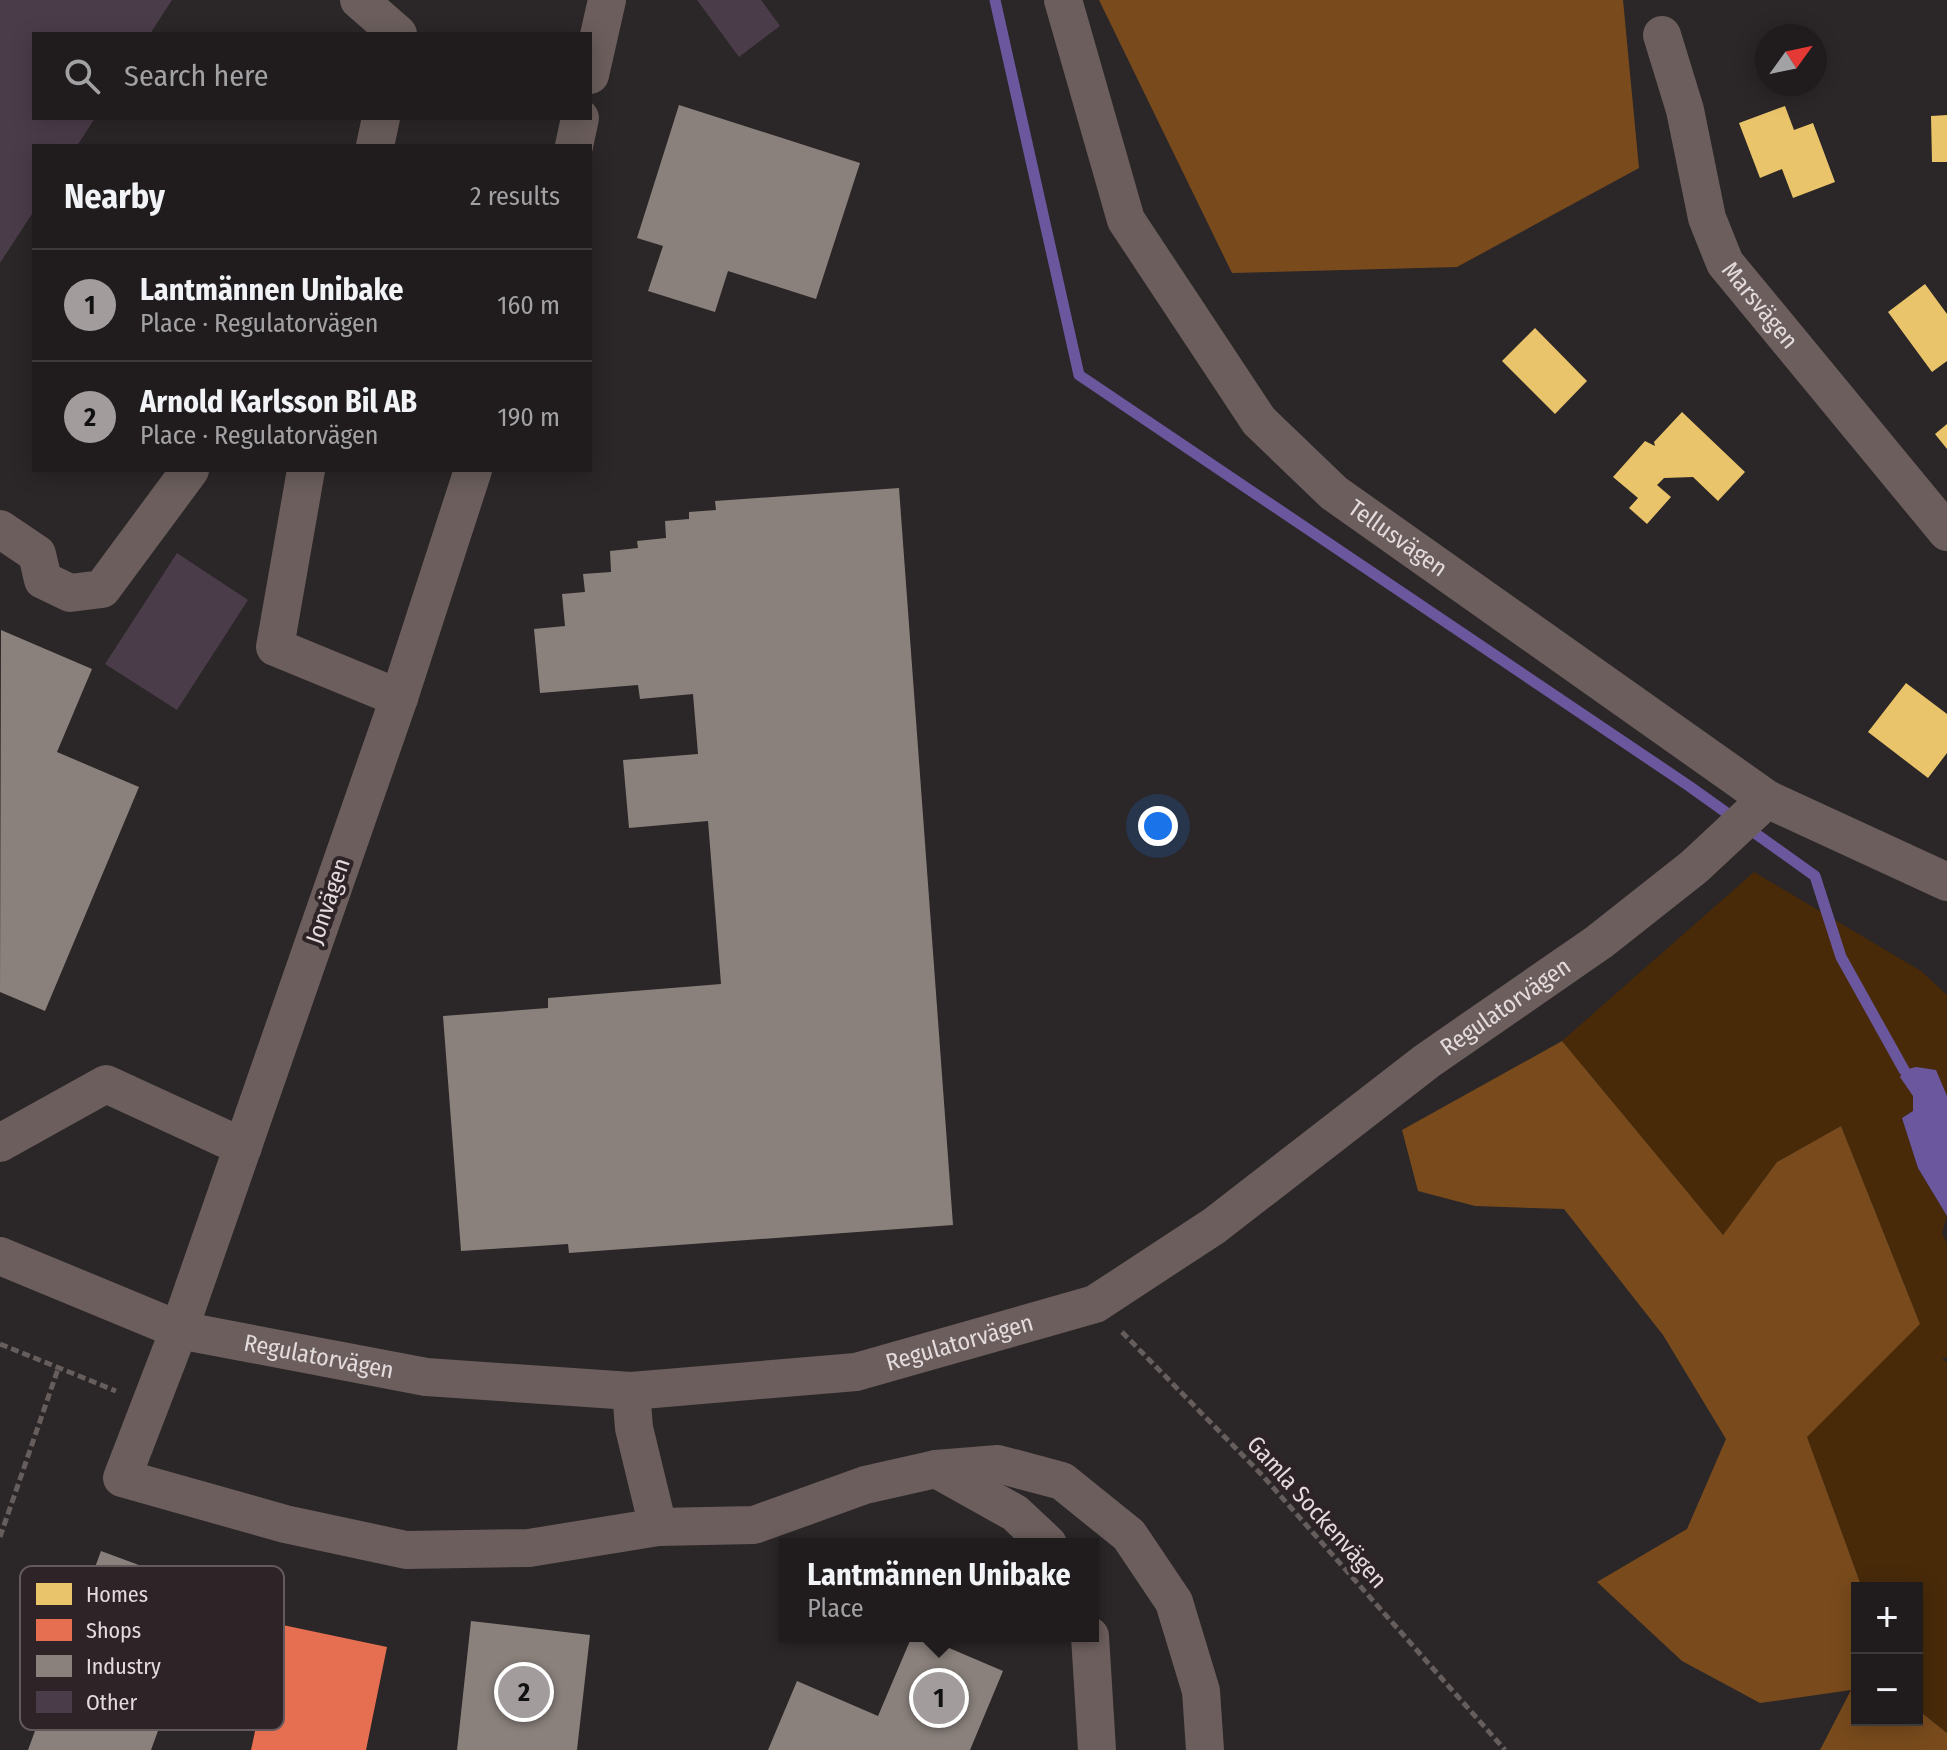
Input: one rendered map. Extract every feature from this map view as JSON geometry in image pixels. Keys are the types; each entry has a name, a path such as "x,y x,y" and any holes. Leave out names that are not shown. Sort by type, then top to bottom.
{"street":[{"path":"359,0 402,22"},
{"path":"592,66 607,0"},
{"name":"Tellusvägen","path":"1063,0 1126,220 1259,421 1334,493 1761,805 1947,882"},
{"name":"Marsvägen","path":"1662,35 1685,110 1707,218 1725,263 1947,532"},
{"path":"375,144 381,120"},
{"path":"574,144 580,120"},
{"path":"0,529 37,554 43,580 70,593 102,589 189,472"},
{"path":"306,472 275,647 399,698"},
{"name":"Jonvägen","path":"472,472 399,698 243,1147 179,1330 122,1478 285,1524 406,1550 529,1548 658,1527"},
{"name":"Regulatorvägen","path":"0,1256 179,1330 426,1377 631,1391 856,1372 1095,1304 1214,1226 1427,1061 1599,942 1761,805"},
{"path":"0,1143 106,1084 243,1147"},
{"path":"631,1391 634,1428 658,1527 754,1525 865,1485 936,1469 998,1464 1062,1481 1129,1535 1174,1602 1201,1691 1205,1750"},
{"path":"936,1469 1015,1513 1042,1538"},
{"path":"1090,1642 1097,1750"}],"path":[{"name":"Gamla Sockenvägen","path":"1095,1304 1262,1475 1505,1750"},
{"path":"0,1344 151,1404"},
{"path":"0,1537 58,1369"}],"shaded area":[{"path":"1099,0 1623,0 1639,168 1457,267 1232,273"},
{"path":"1754,872 1921,971 1947,995 1947,1096 1946,1093 1913,1096 1913,1111 1902,1118 1918,1168 1947,1216 1942,1233 1947,1243 1947,1357 1942,1359 1947,1362 1947,1733 1923,1714 1923,1582 1860,1582 1807,1437 1920,1324 1841,1126 1777,1162 1723,1235 1562,1041"},
{"path":"1562,1041 1723,1235 1777,1162 1841,1126 1920,1324 1807,1437 1860,1582 1851,1582 1851,1690 1760,1703 1682,1661 1597,1582 1687,1529 1726,1439 1663,1335 1564,1209 1475,1206 1418,1191 1402,1130"},
{"path":"1916,1067 1936,1070 1947,1096 1947,1216 1918,1168 1902,1118 1913,1111 1913,1096 1900,1077 1904,1070"},
{"path":"1851,1690 1851,1726 1923,1726 1923,1714 1947,1733 1947,1750 1820,1750"}],"building: Homes":[{"path":"1785,106 1794,130 1813,123 1835,182 1793,198 1782,169 1760,178 1739,123"},
{"path":"1947,115 1947,162 1932,162 1931,116"},
{"path":"1925,284 1947,314 1947,361 1932,372 1888,312"},
{"path":"1535,328 1587,381 1555,414 1502,361"},
{"path":"1682,412 1745,472 1718,501 1693,477 1664,478 1657,485 1671,497 1647,524 1629,508 1638,498 1613,477 1645,441 1655,446 1654,442"},
{"path":"1947,424 1947,449 1935,434"},
{"path":"1906,683 1947,714 1947,753 1928,778 1868,732"}],"building: Shops":[{"path":"284,1625 387,1647 366,1750 251,1750 255,1730 284,1730"}],"building: Industry":[{"path":"679,105 860,163 816,299 728,271 715,312 648,291 663,246 637,238"},
{"path":"899,488 953,1225 569,1253 568,1244 461,1251 443,1016 548,1008 548,998 721,984 708,821 629,828 623,760 698,754 693,694 640,699 638,685 540,693 534,629 565,626 562,594 585,592 583,574 611,572 610,551 638,548 637,541 666,538 665,521 689,519 689,512 716,510 715,501"},
{"path":"1,630 92,669 57,752 139,787 45,1011 0,992"},
{"path":"101,1551 142,1566 95,1566"},
{"path":"471,1621 590,1635 577,1750 457,1750"},
{"path":"909,1642 935,1642 1003,1671 970,1750 768,1750 797,1681 878,1716"},
{"path":"35,1730 158,1730 151,1750 28,1750"}],"building: Other":[{"path":"0,0 172,0 151,32 32,32 32,120 94,120 78,144 32,144 32,214 0,263"},
{"path":"697,0 761,0 780,26 739,57"},
{"path":"177,553 248,600 177,710 105,664"}],"waterway":[{"path":"995,0 1079,375 1689,786 1815,876 1841,957 1904,1070"}],"place":[{"name":"Arnold Karlsson Bil AB","path":"524,1692"},
{"name":"Lantmännen Unibake","path":"939,1698"}]}
